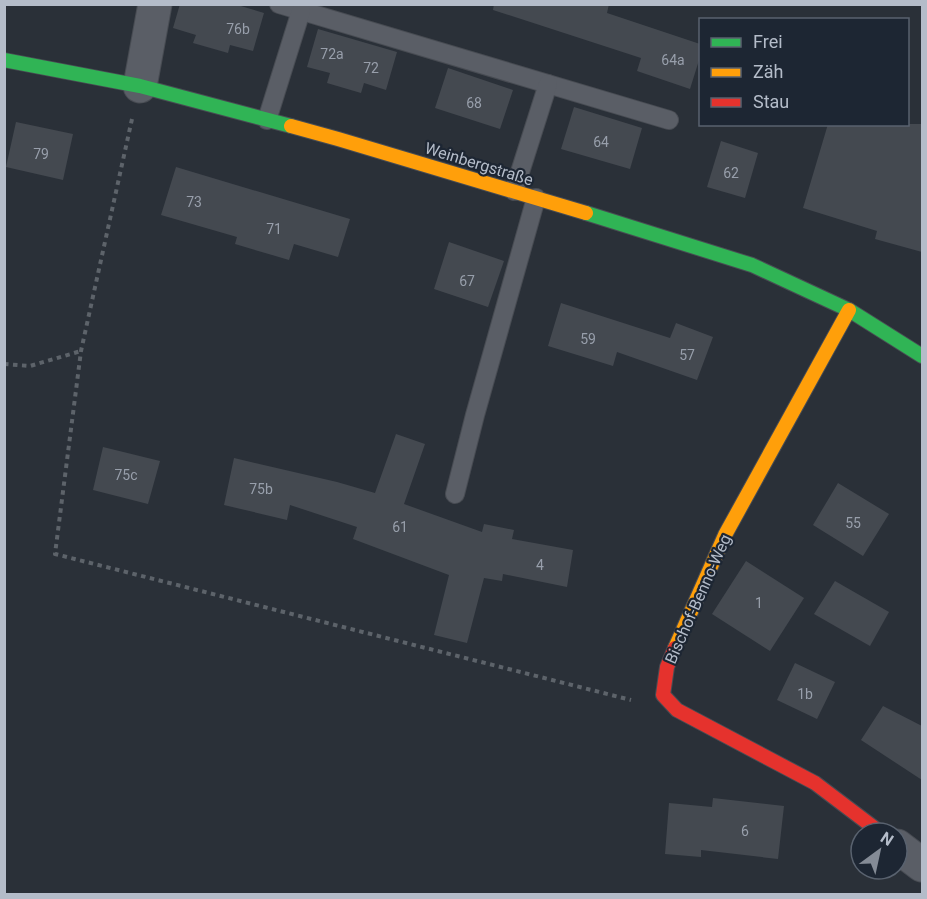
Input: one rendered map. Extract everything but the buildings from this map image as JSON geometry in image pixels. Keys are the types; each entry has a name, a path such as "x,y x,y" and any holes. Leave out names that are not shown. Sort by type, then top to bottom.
{"street":[{"path":"140,86 155,4"},
{"name":"Weinbergstraße","path":"4,60 140,86 338,139 753,265 849,310 922,356"},
{"name":"Bischof-Benno-Weg","path":"849,310 725,535 667,667 663,695 677,710 815,783 864,821"},
{"path":"909,855 922,865"}],"lane":[{"path":"279,4 669,120"},
{"path":"267,120 301,11"},
{"path":"514,191 548,84"},
{"path":"455,494 536,198"}],"path":[{"path":"140,86 81,351 55,554 638,701"},
{"path":"4,364 30,366 81,351"}],"traffic: fast":[{"path":"4,60 140,86 291,126"},
{"path":"586,213 752,265 849,310 922,356"}],"traffic: slow":[{"path":"291,126 586,213"},
{"path":"675,648 725,535 849,310"}],"traffic: jam":[{"path":"675,648 667,667 663,695 677,710 815,783 865,821"}]}
